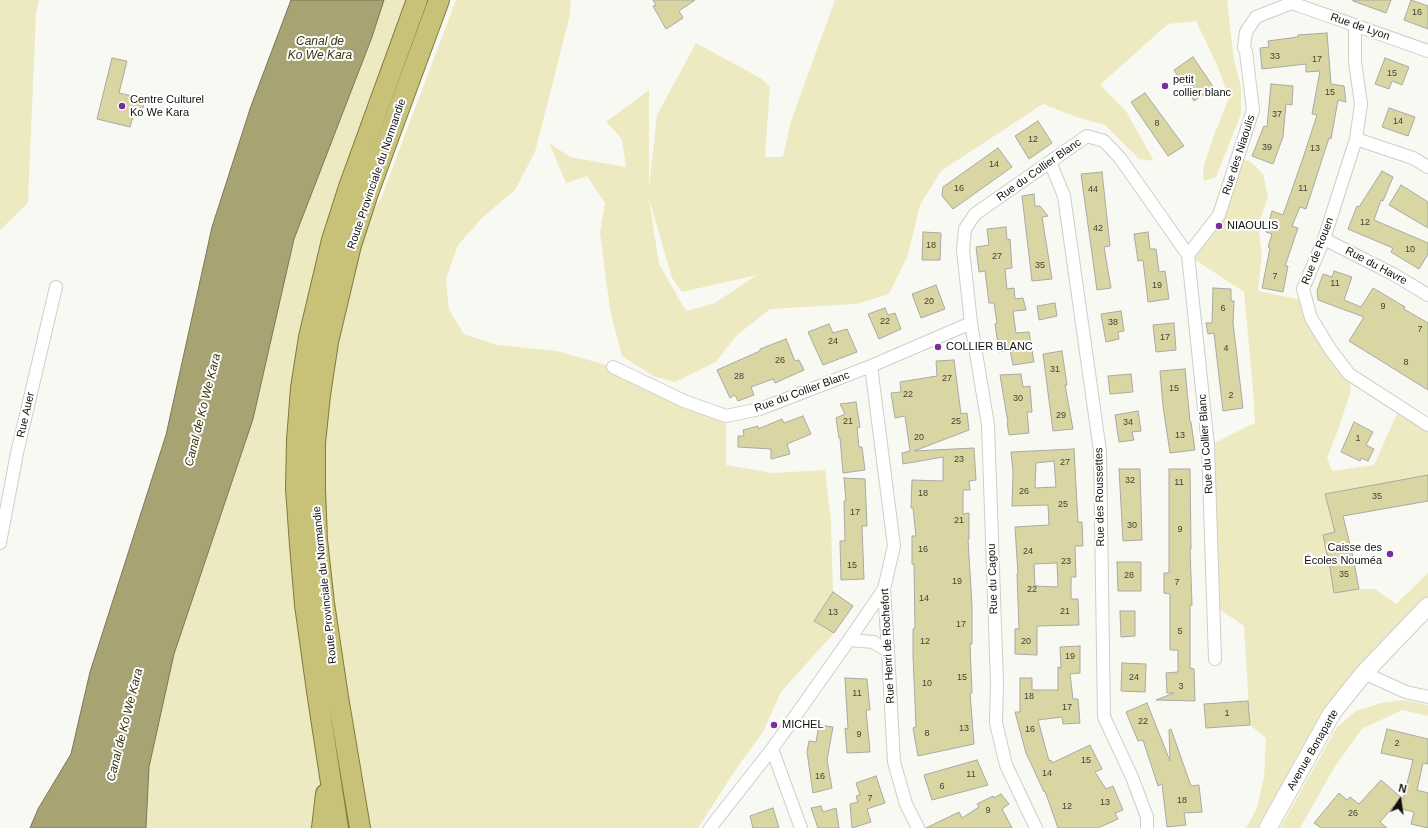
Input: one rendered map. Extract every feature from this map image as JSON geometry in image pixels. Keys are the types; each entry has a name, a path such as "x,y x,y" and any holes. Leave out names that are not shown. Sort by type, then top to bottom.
{"highway":[{"name":"Route Provinciale du Normandie","path":"338,828 328,771 306,612 300,545 296,489 297,440 301,388 309,337 332,240 349,187 417,0"},
{"name":"Route Provinciale du Normandie","path":"360,828 338,697 324,603 317,540 315,490 316,429 328,342 351,245 368,193 440,0"},
{"path":"322,828 328,771"}],"main road":[{"name":"Avenue Bonaparte","path":"1268,828 1332,713 1364,673 1428,606"}],"street":[{"name":"Rue de Lyon","path":"1292,2 1428,51"},
{"name":"Rue des Niaoulis","path":"1188,255 1219,215 1253,110 1246,52 1244,47 1246,32 1256,17 1292,2"},
{"name":"Rue de Rouen","path":"1355,25 1355,62 1361,104 1356,139 1324,239 1303,289 1312,318 1330,349 1349,374 1428,425"},
{"name":"Rue du Collier Blanc","path":"613,367 684,401 726,416 760,409 871,366 971,323 963,250 965,229 975,214 1088,136 1104,141 1120,158 1188,255 1208,446 1215,659"},
{"path":"1356,139 1413,158 1428,167"},
{"name":"Rue des Roussettes","path":"1050,162 1064,196 1100,450 1104,717 1132,777 1147,818 1147,828"},
{"name":"Rue du Havre","path":"1324,239 1393,274 1428,294"},
{"name":"Rue Auer","path":"0,543 17,453 56,287"},
{"name":"Rue du Cagou","path":"971,323 988,425 997,682 996,723 1006,765 1036,828"},
{"name":"Rue Henri de Rochefort","path":"871,366 894,546 884,589 894,762 906,804 918,828"},
{"path":"710,828 772,749 884,589"},
{"path":"849,640 874,642 888,651"},
{"path":"1364,673 1406,692 1428,697"},
{"path":"772,749 801,828"}],"shaded area":[{"path":"0,0 39,0 36,13 28,203 0,230"},
{"path":"384,0 408,0 301,388 338,828 146,828 149,767 174,654 253,419 294,239 372,37"},
{"path":"456,0 571,0 569,19 535,152 515,190 483,217 458,245 446,279 449,310 464,334 497,345 557,351 613,367 726,416 726,465 773,473 825,470 831,521 833,592 814,621 834,633 781,692 763,732 738,766 698,828 360,828 315,490 351,245 381,198"},
{"path":"835,0 1227,0 1234,60 1241,87 1241,114 1216,177 1204,181 1203,168 1229,98 1217,65 1196,21 1168,24 1100,85 1126,111 1154,161 1139,159 1105,125 1076,117 1043,104 941,171 920,205 908,255 889,294 856,304 770,309 736,336 716,362 675,382 655,377 622,356 610,310 600,233 605,203 587,176 566,183 549,143 570,157 626,167 622,139 606,122 649,90 649,187 657,115 696,43 762,79 770,87 765,157 783,157 791,121","holes":["649,199 672,278 682,292 757,275 715,303 686,311 659,264"]},
{"path":"1237,158 1250,161 1263,174 1268,197 1258,226 1262,254 1258,291 1307,301 1349,374 1351,390 1327,458 1332,471 1374,465 1400,407 1428,425 1428,475 1325,494 1331,518 1343,516 1346,530 1323,535 1327,555 1351,550 1353,557 1329,561 1334,593 1359,589 1375,589 1396,604 1428,573 1428,606 1364,673 1268,828 1246,828 1257,808 1264,777 1266,738 1250,725 1244,626 1213,605 1208,446 1255,423 1244,292 1188,255 1219,215"},
{"path":"1405,700 1428,705 1428,716 1402,710 1362,729 1334,768 1300,828 1280,828 1337,727 1356,711 1381,703"}],"water":[{"name":"Canal de Ko We Kara","path":"291,0 384,0 372,37 294,239 253,419 174,654 149,767 146,828 30,828 38,809 71,754 90,672 166,435 212,227 251,106"}],"building":[{"path":"653,0 695,0 679,11 683,18 666,29 653,6 656,5"},
{"path":"1353,0 1391,0 1386,13"},
{"path":"1411,0 1428,6 1428,29 1404,20"},
{"path":"1327,33 1331,84 1344,86 1346,102 1338,100 1331,139 1329,138 1306,209 1300,207 1292,226 1298,228 1285,266 1288,266 1283,292 1262,288 1270,248 1268,247 1272,234 1266,232 1272,211 1283,215 1303,158 1317,115 1312,114 1320,71 1306,72 1306,64 1262,69 1260,48 1269,47 1268,41 1298,37 1298,35"},
{"path":"1193,57 1214,88 1194,101 1174,70"},
{"name":"Centre Culturel Ko We Kara","path":"112,58 127,61 119,93 145,99 141,115 134,113 130,127 97,119"},
{"path":"1385,58 1409,67 1402,85 1392,81 1389,89 1375,84"},
{"path":"1271,84 1293,86 1292,105 1286,104 1283,137 1273,164 1252,156 1264,126 1267,127"},
{"path":"1145,93 1184,146 1168,156 1131,102"},
{"path":"1389,108 1415,117 1408,136 1382,127"},
{"path":"1038,121 1052,143 1029,159 1015,136"},
{"path":"998,148 1012,167 953,209 942,196 943,187"},
{"path":"1382,171 1393,177 1383,201 1381,200 1374,220 1428,243 1428,254 1419,269 1391,252 1393,248 1348,229 1357,206 1359,207"},
{"path":"1102,172 1110,246 1104,247 1111,288 1097,290 1081,174"},
{"path":"1401,185 1428,202 1428,228 1389,205"},
{"path":"1034,194 1035,206 1040,206 1048,216 1042,217 1052,279 1032,281 1022,196"},
{"path":"1006,227 1007,240 1010,239 1012,268 1005,269 1007,289 1014,288 1015,299 1023,298 1026,310 1013,311 1016,333 1029,332 1034,362 1013,365 1010,350 999,352 994,303 989,303 985,271 979,272 976,247 989,245 987,229"},
{"path":"923,232 941,233 940,260 922,260"},
{"path":"1148,232 1150,249 1156,249 1159,272 1165,271 1169,299 1148,302 1143,260 1138,261 1134,234"},
{"path":"1334,271 1352,277 1344,300 1361,307 1373,288 1428,323 1428,390 1349,341 1364,317 1318,300 1317,291 1323,274 1332,277"},
{"path":"936,285 945,309 921,318 912,294"},
{"path":"1213,288 1231,289 1231,301 1234,301 1233,323 1243,408 1223,411 1214,333 1208,334 1206,323 1212,323"},
{"path":"1055,303 1057,316 1039,320 1037,306"},
{"path":"885,308 888,315 895,313 901,329 879,339 868,314"},
{"path":"1121,311 1124,331 1118,332 1119,339 1106,342 1101,314"},
{"path":"1174,323 1176,350 1156,352 1153,325"},
{"path":"829,324 833,333 847,329 857,352 823,365 808,332"},
{"path":"786,339 795,361 799,360 804,370 775,383 773,379 751,387 754,395 738,401 735,395 730,398 717,370 760,351 760,349"},
{"path":"1062,351 1067,385 1065,385 1073,429 1053,431 1043,354"},
{"path":"954,360 961,414 967,413 969,430 914,451 974,448 976,480 969,481 970,490 963,490 963,514 969,513 968,539 972,606 972,644 970,644 972,693 970,693 974,744 918,756 913,728 916,727 913,656 913,629 915,628 912,536 916,536 913,508 911,508 912,480 943,481 943,457 903,464 902,453 910,451 905,416 895,418 891,393 901,392 900,382 937,376 936,361"},
{"path":"1185,369 1190,422 1195,450 1170,453 1163,406 1160,371"},
{"path":"1021,374 1023,387 1030,386 1032,412 1027,412 1029,433 1009,435 1000,375"},
{"path":"1131,374 1133,392 1110,394 1108,376"},
{"path":"856,402 860,427 857,428 859,447 862,447 865,470 843,473 840,438 836,418 845,414 840,404"},
{"path":"1138,411 1141,431 1132,432 1134,440 1119,442 1115,415"},
{"path":"803,416 811,434 787,444 790,454 771,459 771,449 738,447 738,436 744,436 743,430 758,426 758,429 782,419 784,423"},
{"path":"1354,422 1373,432 1366,445 1374,449 1368,461 1361,458 1360,461 1341,452"},
{"path":"1074,449 1078,522 1082,522 1083,546 1075,546 1076,577 1071,577 1071,599 1078,599 1079,625 1037,626 1037,655 1015,654 1015,629 1019,629 1015,527 1049,525 1048,505 1012,506 1013,472 1011,452","holes":["1054,461 1056,487 1035,488 1036,463","1057,563 1058,587 1035,586 1034,564"]},
{"path":"1119,469 1140,469 1142,540 1123,541"},
{"path":"1169,469 1190,469 1192,605 1190,605 1190,668 1194,669 1195,701 1156,700 1174,693 1167,693 1166,673 1178,672 1178,650 1170,650 1170,594 1164,593 1164,573 1169,573"},
{"path":"1428,475 1428,501 1343,516 1359,589 1334,593 1323,535 1335,532 1325,494"},
{"path":"844,478 865,479 867,526 862,526 864,579 841,580 840,541 845,541 844,501 846,501"},
{"path":"1117,562 1141,562 1141,591 1118,591"},
{"path":"833,592 853,606 834,633 814,621"},
{"path":"1120,611 1135,611 1135,636 1121,637"},
{"path":"1080,646 1080,673 1070,674 1073,699 1078,699 1080,723 1063,724 1062,717 1038,720 1049,761 1051,760 1052,763 1090,745 1102,769 1095,772 1106,789 1113,786 1123,810 1115,813 1118,819 1098,828 1058,828 1045,791 1044,792 1026,753 1015,712 1020,712 1020,678 1032,678 1032,690 1058,690 1058,667 1061,668 1060,647"},
{"path":"1122,663 1146,664 1145,692 1121,691"},
{"path":"845,678 867,679 870,710 866,710 870,752 847,753 845,728 848,729"},
{"path":"1248,701 1250,725 1206,728 1204,704"},
{"path":"1147,703 1170,761 1169,730 1171,729 1191,786 1199,785 1202,812 1184,813 1186,825 1167,827 1162,784 1158,786 1143,740 1138,741 1126,712"},
{"path":"819,725 833,727 827,760 832,788 813,793 807,752 809,741 816,742"},
{"path":"1387,729 1428,739 1428,764 1423,763 1417,790 1428,793 1428,828 1411,824 1414,812 1393,807 1380,822 1387,828 1321,828 1314,823 1339,793 1347,800 1350,797 1359,804 1381,780 1403,799 1413,760 1381,753"},
{"path":"977,760 988,785 932,800 924,775"},
{"path":"876,776 885,803 867,809 871,822 852,828 850,804 858,802 856,796 860,795 856,783"},
{"path":"1001,794 1009,804 1002,809 1012,828 926,828 959,812 962,818 979,807 977,804 993,796 994,798"},
{"path":"821,806 823,812 836,808 839,828 818,828 811,808"},
{"path":"773,808 779,828 753,828 750,816"}],"place":[{"name":"petit collier blanc","path":"1165,86"},
{"name":"Centre Culturel Ko We Kara","path":"122,106"},
{"name":"NIAOULIS","path":"1219,226"},
{"name":"COLLIER BLANC","path":"938,347"},
{"name":"Caisse des Écoles Nouméa","path":"1390,554"},
{"name":"MICHEL","path":"774,725"}]}
